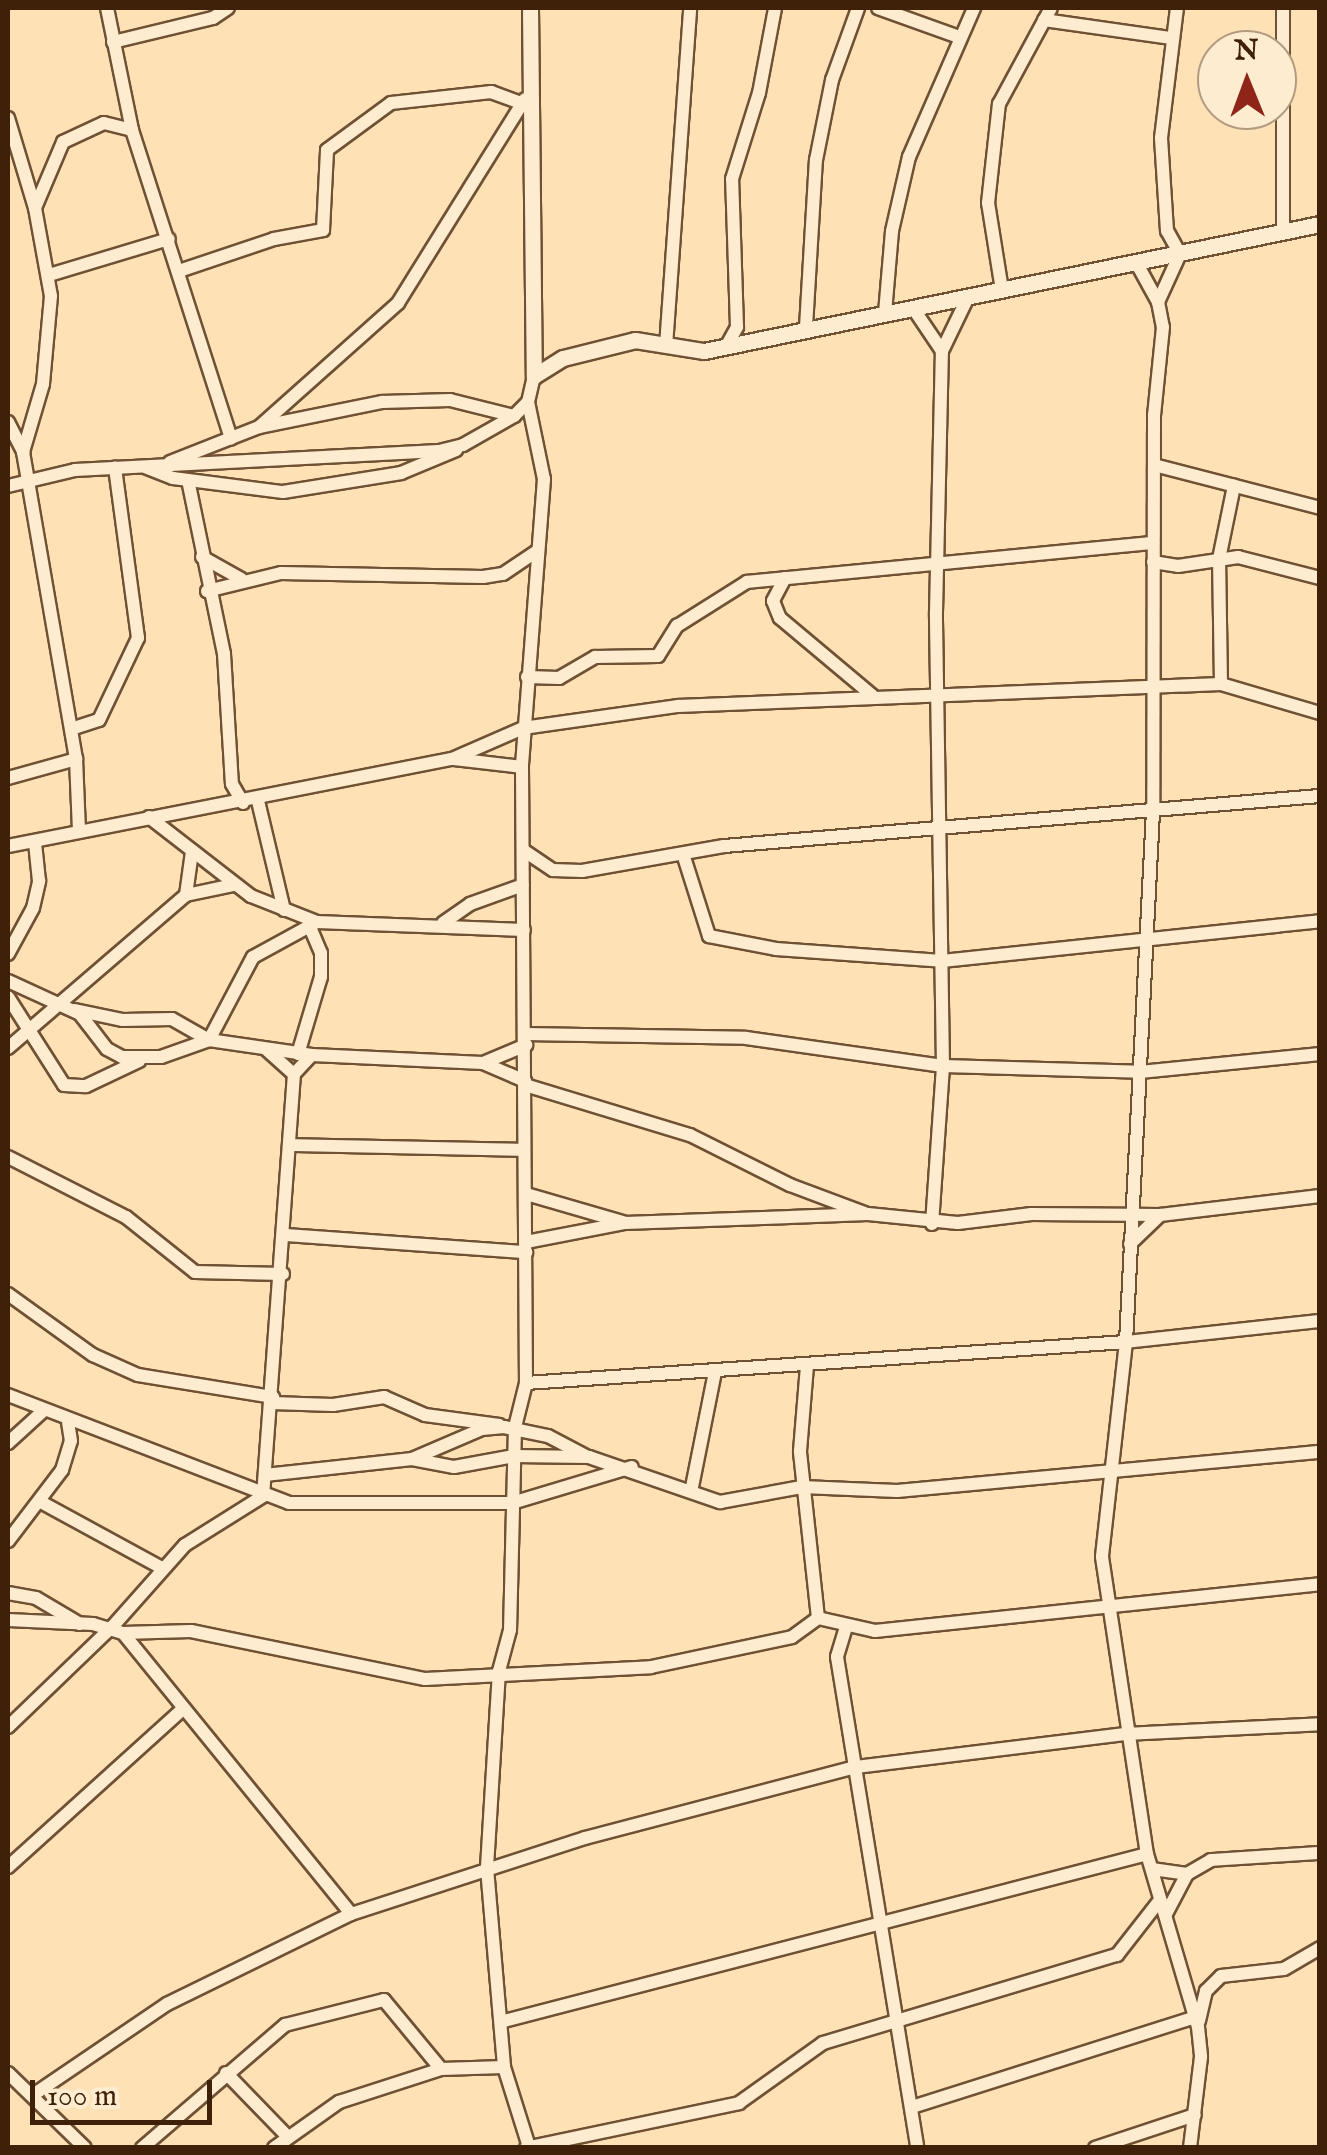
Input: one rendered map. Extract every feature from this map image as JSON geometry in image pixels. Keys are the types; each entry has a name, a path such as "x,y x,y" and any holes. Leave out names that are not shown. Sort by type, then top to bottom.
{"street":[{"path":"107,8 132,130 230,438"},
{"path":"113,42 213,18 228,8"},
{"path":"530,8 525,98 534,376 528,402 543,458 522,766 526,1383 510,1427 514,1456 510,1630 499,1670 487,1868 504,2021 504,2067 527,2147 739,2103 823,2043 1118,1955 1160,1900"},
{"path":"666,346 690,8"},
{"path":"726,347 737,327 732,179 760,93 775,8"},
{"path":"806,327 816,160 832,80 858,8"},
{"path":"878,8 959,37"},
{"path":"885,314 892,231 909,157 974,8"},
{"path":"1177,8 1170,38 1162,193 1170,242 1180,254"},
{"path":"1283,230 1284,8"},
{"path":"1002,290 988,202 989,164 1007,80 1048,14 1170,38"},
{"path":"179,271 274,239 322,230 327,150 391,103 491,92 525,98"},
{"path":"259,427 398,304 525,98"},
{"path":"8,118 50,275 46,372 23,452"},
{"path":"35,208 64,142 104,123 132,130"},
{"path":"534,376 564,358 635,340 684,352 726,347 806,327 1320,224"},
{"path":"50,275 169,239"},
{"path":"1158,302 1180,254"},
{"path":"1136,262 1158,302 1163,344 1154,466 1154,811 1126,1342 1108,1471 1102,1557 1125,1734 1147,1854 1197,2022"},
{"path":"926,1224 934,1208 942,1066 938,560 942,351 968,296"},
{"path":"913,308 942,351"},
{"path":"152,467 259,427 421,399 514,416"},
{"path":"152,467 188,480 295,491 340,478 402,474 463,446 514,416 528,402"},
{"path":"8,422 23,452 76,759 79,831"},
{"path":"8,486 27,478 116,468 256,465 329,452 463,446"},
{"path":"1154,466 1320,508"},
{"path":"71,729 99,720 138,638 116,468"},
{"path":"188,480 226,667 232,784 242,803"},
{"path":"1221,684 1219,559 1234,486"},
{"path":"527,677 559,678 595,657 658,656 678,626 741,584 938,560 1154,543"},
{"path":"208,591 241,579 281,573 483,577 504,574 536,552"},
{"path":"202,557 241,579"},
{"path":"1153,562 1178,566 1219,559 1281,564 1320,578"},
{"path":"787,576 774,591 780,618 874,696"},
{"path":"8,846 35,844 149,817 258,801 452,758 524,728 678,706 1221,684 1320,713"},
{"path":"452,758 522,766"},
{"path":"8,778 76,759"},
{"path":"198,812 232,784"},
{"path":"524,850 553,870 684,858 724,846 942,824 1320,796"},
{"path":"258,801 284,910"},
{"path":"149,817 234,885 313,923 444,923 524,930"},
{"path":"8,954 33,908 35,844"},
{"path":"186,896 192,852"},
{"path":"684,858 709,936 776,950 942,961 1145,944 1203,930 1320,920"},
{"path":"444,923 470,904 523,884"},
{"path":"8,1048 186,896 234,885"},
{"path":"8,997 56,1078 74,1088 141,1060 209,1040 241,971 266,946 313,923"},
{"path":"262,1496 284,1274 294,1074 305,1054 321,976 321,954 313,923"},
{"path":"8,981 60,1002 73,1010 107,1049 141,1060"},
{"path":"73,1010 123,1020 172,1019 209,1040 268,1050 483,1063 525,1083 690,1134 790,1185 834,1196 868,1214"},
{"path":"483,1063 525,1040 746,1038 942,1066 1140,1072 1320,1054"},
{"path":"268,1050 294,1074"},
{"path":"289,1145 524,1150"},
{"path":"8,1157 126,1217 195,1272 284,1274"},
{"path":"526,1194 625,1223"},
{"path":"286,1236 526,1247 625,1223 868,1214 926,1224 1031,1214 1160,1215 1320,1196"},
{"path":"1130,1244 1160,1215"},
{"path":"8,1294 115,1366 273,1400 334,1405 384,1397 426,1415 510,1427 588,1457 692,1487 720,1502 802,1487 897,1491 1320,1452"},
{"path":"526,1383 594,1374 716,1372 1126,1342 1320,1320"},
{"path":"807,1366 802,1487 818,1618"},
{"path":"692,1487 716,1372"},
{"path":"247,1396 275,1377"},
{"path":"8,1395 68,1423 262,1496 322,1507 512,1504 632,1467"},
{"path":"8,1443 44,1411"},
{"path":"8,1542 68,1459 68,1423"},
{"path":"264,1475 412,1458 482,1429 510,1427"},
{"path":"412,1458 454,1467 514,1456 588,1457"},
{"path":"8,1727 118,1630 162,1568 209,1524 262,1496"},
{"path":"40,1501 162,1568"},
{"path":"818,1618 876,1632 1320,1584"},
{"path":"8,1594 36,1598 80,1624"},
{"path":"8,1620 118,1630 191,1631 425,1678 499,1670 651,1667 792,1637 818,1618"},
{"path":"846,1627 837,1658 901,2020 917,2148"},
{"path":"118,1630 350,1914"},
{"path":"8,1867 183,1709"},
{"path":"33,2095 168,2004 350,1914 487,1868 856,1767 1125,1734 1320,1724"},
{"path":"1152,1869 1187,1874 1235,1854 1320,1853"},
{"path":"504,2021 884,1927 1147,1854"},
{"path":"1166,1914 1187,1874"},
{"path":"1190,2148 1195,2115 1197,2022 1206,1992 1221,1976 1284,1969 1320,1948"},
{"path":"142,2148 285,2025 384,2000 441,2069"},
{"path":"912,2106 1197,2022"},
{"path":"274,2148 339,2102 441,2069 504,2067"},
{"path":"8,2073 85,2148"},
{"path":"226,2073 288,2137"},
{"path":"1095,2148 1195,2115"}]}
